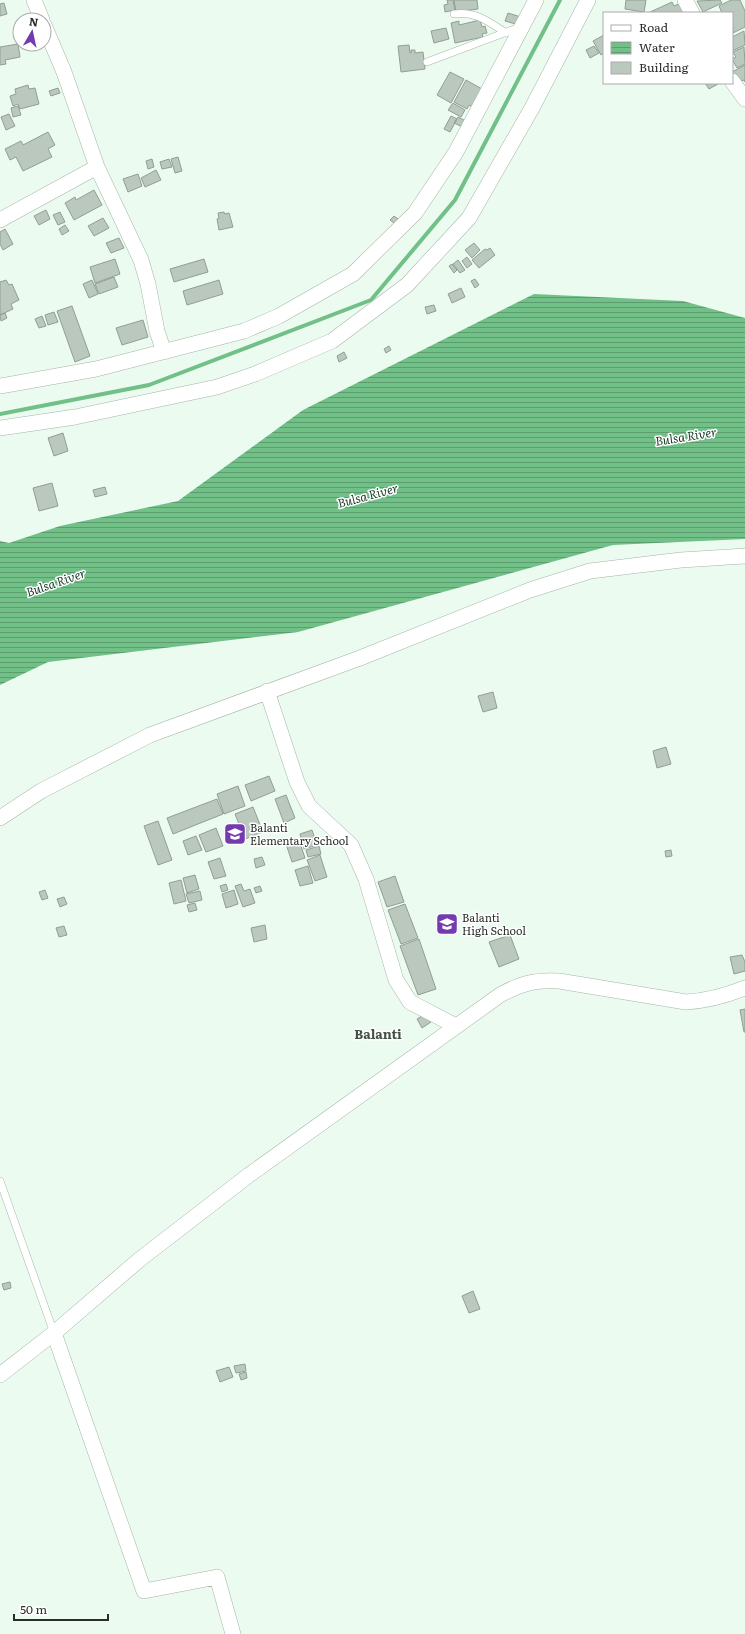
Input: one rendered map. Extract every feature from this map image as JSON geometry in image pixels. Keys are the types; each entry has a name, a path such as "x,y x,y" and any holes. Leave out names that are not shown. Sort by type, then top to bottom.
{"street":[{"path":"34,0 39,12"},
{"path":"0,386 96,369 244,331 279,316 353,274 415,214 456,152 536,0"},
{"path":"0,428 75,417 217,387 255,374 332,341 407,285 469,218 532,108 588,0"},
{"path":"685,0 691,12"},
{"path":"52,44 64,72 96,167 142,260 157,331 164,352"},
{"path":"733,82 745,99"},
{"path":"0,220 96,167"},
{"path":"0,818 41,791 150,735 360,658 530,590 590,571 688,559 745,556"},
{"path":"267,691 297,782 310,806 352,845 366,879 396,980 410,1002 456,1026"},
{"path":"0,1375 54,1333 139,1260 249,1175 456,1026 500,995 521,983 539,980 559,981 686,1002 713,999 745,988"},
{"path":"54,1333 144,1591 217,1577 232,1634"}],"lane":[{"path":"454,14 469,13 476,15 506,33"},
{"path":"427,62 523,26"},
{"path":"0,1182 54,1333"}],"water":[{"name":"Bulsa River","path":"534,294 683,301 745,318 745,539 613,545 298,632 48,662 0,685 0,541 9,543 60,526 178,501 303,410"}],"building":[{"path":"447,0 453,0 455,10 445,12 444,5 448,4"},
{"path":"454,0 477,0 478,9 456,12"},
{"path":"626,0 646,0 644,12 625,9"},
{"path":"720,0 722,3 703,12 697,1"},
{"path":"731,0 740,0 745,11 745,27 733,33 733,12 722,12 719,6"},
{"path":"672,2 674,6 681,3 685,12 650,12"},
{"path":"4,3 7,14 0,16 0,4"},
{"path":"508,13 521,17 519,25 505,21"},
{"path":"480,20 482,27 485,26 487,33 482,34 483,37 455,43 451,23 459,21 459,25"},
{"path":"446,28 449,39 434,43 431,31"},
{"path":"744,31 745,45 733,51 733,36"},
{"path":"603,36 603,54 601,55 593,41"},
{"path":"12,45 12,52 19,52 20,57 5,60 6,64 0,65 0,47"},
{"path":"409,45 410,53 411,50 415,50 415,53 423,52 425,69 401,72 398,46"},
{"path":"594,46 599,53 590,58 586,50"},
{"path":"744,47 745,64 737,68 733,61 733,58 736,57 733,52"},
{"path":"745,65 745,82 744,80 736,83 733,71"},
{"path":"450,72 464,79 451,103 437,95"},
{"path":"466,80 482,89 472,107 469,105 467,109 454,102"},
{"path":"706,84 718,84 709,89"},
{"path":"28,85 29,89 35,88 39,104 20,109 18,104 13,106 10,96 16,94 15,89"},
{"path":"58,88 60,93 51,96 49,91"},
{"path":"453,103 465,110 461,117 448,110"},
{"path":"18,106 21,115 13,117 11,108"},
{"path":"9,114 15,126 6,130 1,117"},
{"path":"451,116 457,119 450,132 444,129"},
{"path":"458,117 470,123 467,129 454,123"},
{"path":"48,132 55,145 48,149 52,157 23,171 16,157 10,160 5,149 21,141 23,145"},
{"path":"178,157 182,171 175,173 171,159"},
{"path":"152,159 154,167 148,169 146,161"},
{"path":"169,159 172,167 162,169 160,162"},
{"path":"156,170 161,180 145,187 141,178"},
{"path":"138,174 142,186 128,192 123,179"},
{"path":"94,190 102,205 74,220 65,203 75,197 76,200"},
{"path":"46,210 50,219 39,225 34,216"},
{"path":"60,212 65,222 58,225 53,215"},
{"path":"224,212 225,214 229,213 233,227 219,230 217,219 219,218 218,213"},
{"path":"394,216 398,219 394,223 390,220"},
{"path":"103,218 109,228 94,236 88,226"},
{"path":"65,225 69,231 62,235 59,229"},
{"path":"5,229 13,244 3,250 0,244 0,232"},
{"path":"119,238 124,248 111,253 106,243"},
{"path":"474,243 480,250 472,258 465,250"},
{"path":"490,248 495,255 479,268 472,260 485,249 487,250"},
{"path":"467,257 472,264 467,268 462,261"},
{"path":"115,259 120,274 95,283 90,267"},
{"path":"204,259 208,272 174,282 170,269"},
{"path":"458,260 465,270 460,273 453,264"},
{"path":"452,264 457,270 454,273 449,266"},
{"path":"114,277 118,287 99,294 95,284"},
{"path":"475,279 479,285 475,288 471,281"},
{"path":"6,280 9,285 12,284 19,300 11,304 13,309 0,315 0,282"},
{"path":"92,280 98,294 89,298 83,284"},
{"path":"219,280 223,294 187,305 183,291"},
{"path":"461,288 465,297 452,303 448,294"},
{"path":"434,305 436,311 427,314 425,307"},
{"path":"72,306 90,356 75,362 57,311"},
{"path":"54,312 58,322 48,325 45,315"},
{"path":"5,313 7,318 1,321 0,315"},
{"path":"42,316 46,326 39,328 35,319"},
{"path":"143,320 148,337 122,345 116,328"},
{"path":"389,346 391,350 386,353 384,349"},
{"path":"344,352 347,358 339,362 337,356"},
{"path":"63,433 68,451 54,456 48,438"},
{"path":"52,483 58,506 39,511 33,488"},
{"path":"105,487 107,494 95,497 93,490"},
{"path":"493,692 497,708 483,712 478,696"},
{"path":"666,747 671,764 657,768 653,751"},
{"path":"269,776 275,791 251,801 245,785"},
{"path":"238,786 245,806 224,814 217,794"},
{"path":"286,795 295,818 284,823 275,799"},
{"path":"217,799 223,814 173,834 167,818"},
{"path":"253,807 263,832 245,839 235,814"},
{"path":"158,821 172,860 158,865 144,826"},
{"path":"216,828 223,846 206,852 199,835"},
{"path":"312,830 317,845 304,849 300,834"},
{"path":"196,836 202,850 188,855 183,841"},
{"path":"299,840 305,858 292,862 286,844"},
{"path":"319,846 321,854 308,857 306,850"},
{"path":"671,850 672,856 666,857 665,851"},
{"path":"320,855 327,877 315,881 307,860"},
{"path":"262,857 265,865 256,868 254,859"},
{"path":"220,858 226,876 214,879 208,862"},
{"path":"308,866 313,883 300,886 295,870"},
{"path":"195,875 199,889 187,893 183,878"},
{"path":"395,876 404,902 387,907 378,882"},
{"path":"181,880 186,901 174,904 169,883"},
{"path":"226,884 228,890 222,892 220,886"},
{"path":"241,884 244,891 250,889 255,903 243,907 235,886"},
{"path":"260,886 262,891 256,893 254,888"},
{"path":"45,890 48,898 42,900 39,892"},
{"path":"234,890 238,904 226,908 222,894"},
{"path":"200,891 202,900 189,903 186,894"},
{"path":"64,897 67,904 60,907 57,899"},
{"path":"195,903 197,910 189,912 187,905"},
{"path":"405,904 418,938 401,944 388,910"},
{"path":"265,925 267,939 254,942 251,928"},
{"path":"64,926 67,935 59,937 56,928"},
{"path":"510,935 519,959 499,967 489,942"},
{"path":"419,939 436,989 418,995 400,946"},
{"path":"742,955 745,962 745,971 734,974 730,957"},
{"path":"745,1009 745,1032 744,1032 740,1010"},
{"path":"425,1014 431,1022 422,1028 417,1019"},
{"path":"10,1282 11,1288 4,1290 2,1284"},
{"path":"473,1291 480,1309 469,1313 462,1296"},
{"path":"245,1364 246,1371 236,1373 234,1366"},
{"path":"229,1367 233,1377 220,1382 216,1371"},
{"path":"246,1372 247,1378 241,1380 239,1374"}],"waterway":[{"path":"0,414 149,385 371,300 455,200 560,0"}],"place":[{"name":"Balanti Elementary School","path":"235,834"},
{"name":"Balanti High School","path":"447,924"}],"district":[{"name":"Balanti","path":"378,1034"}]}
